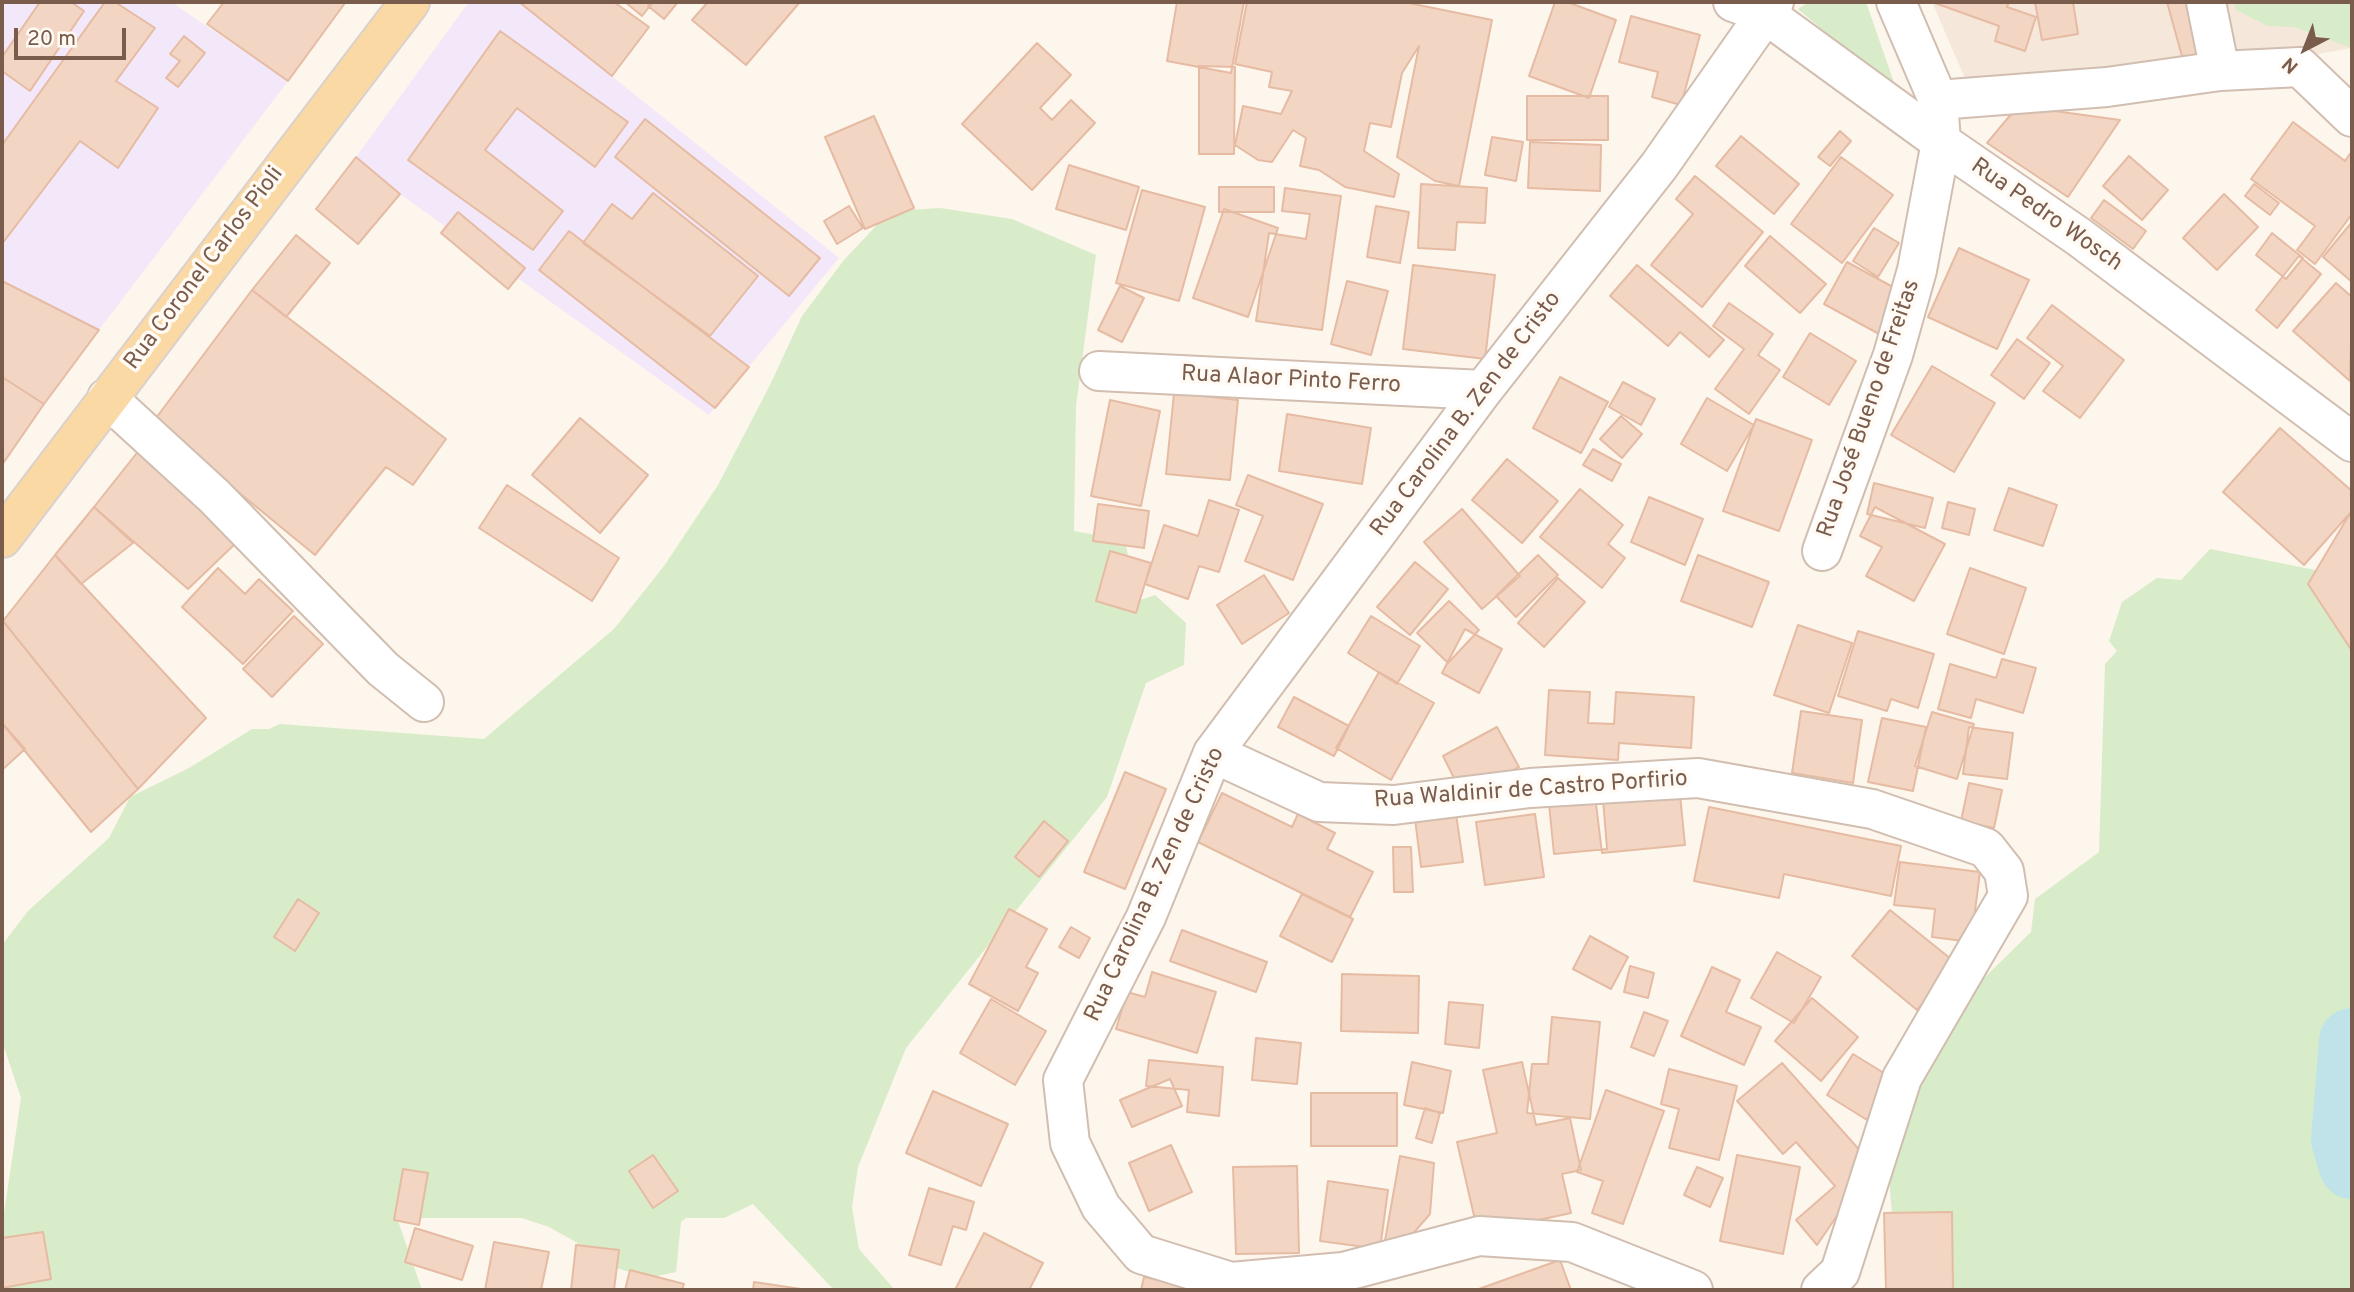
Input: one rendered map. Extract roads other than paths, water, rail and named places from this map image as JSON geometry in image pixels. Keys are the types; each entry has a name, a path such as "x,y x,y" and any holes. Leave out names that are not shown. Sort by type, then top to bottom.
{"main road":[{"name":"Rua Coronel Carlos Pioli","path":"8,519 107,398 410,2"}],"street":[{"name":"Rua José Bueno de Freitas","path":"1822,551 1893,355 1917,270 1941,142 1938,100 1896,2"},
{"path":"2206,2 2220,71"},
{"name":"Rua Pedro Wosch","path":"1757,6 1941,142 2079,237 2352,442"},
{"name":"Rua Carolina B. Zen de Cristo","path":"1693,1290 1572,1242 1479,1237 1343,1272 1231,1282 1141,1254 1101,1208 1070,1143 1063,1080 1146,917 1213,753 1483,390 1659,166 1757,6"},
{"path":"1938,100 2107,87 2220,71 2300,67 2352,117"},
{"name":"Rua Alaor Pinto Ferro","path":"1099,371 1483,390"},
{"path":"107,398 214,496 383,669 424,702"},
{"name":"Rua Waldinir de Castro Porfirio","path":"1213,753 1319,802 1394,805 1530,788 1698,778 1872,808 1986,848 2004,871 2008,896 1902,1078 1840,1272 1821,1290"}],"waterway":[{"path":"2352,1041 2344,1140 2352,1166"}]}
